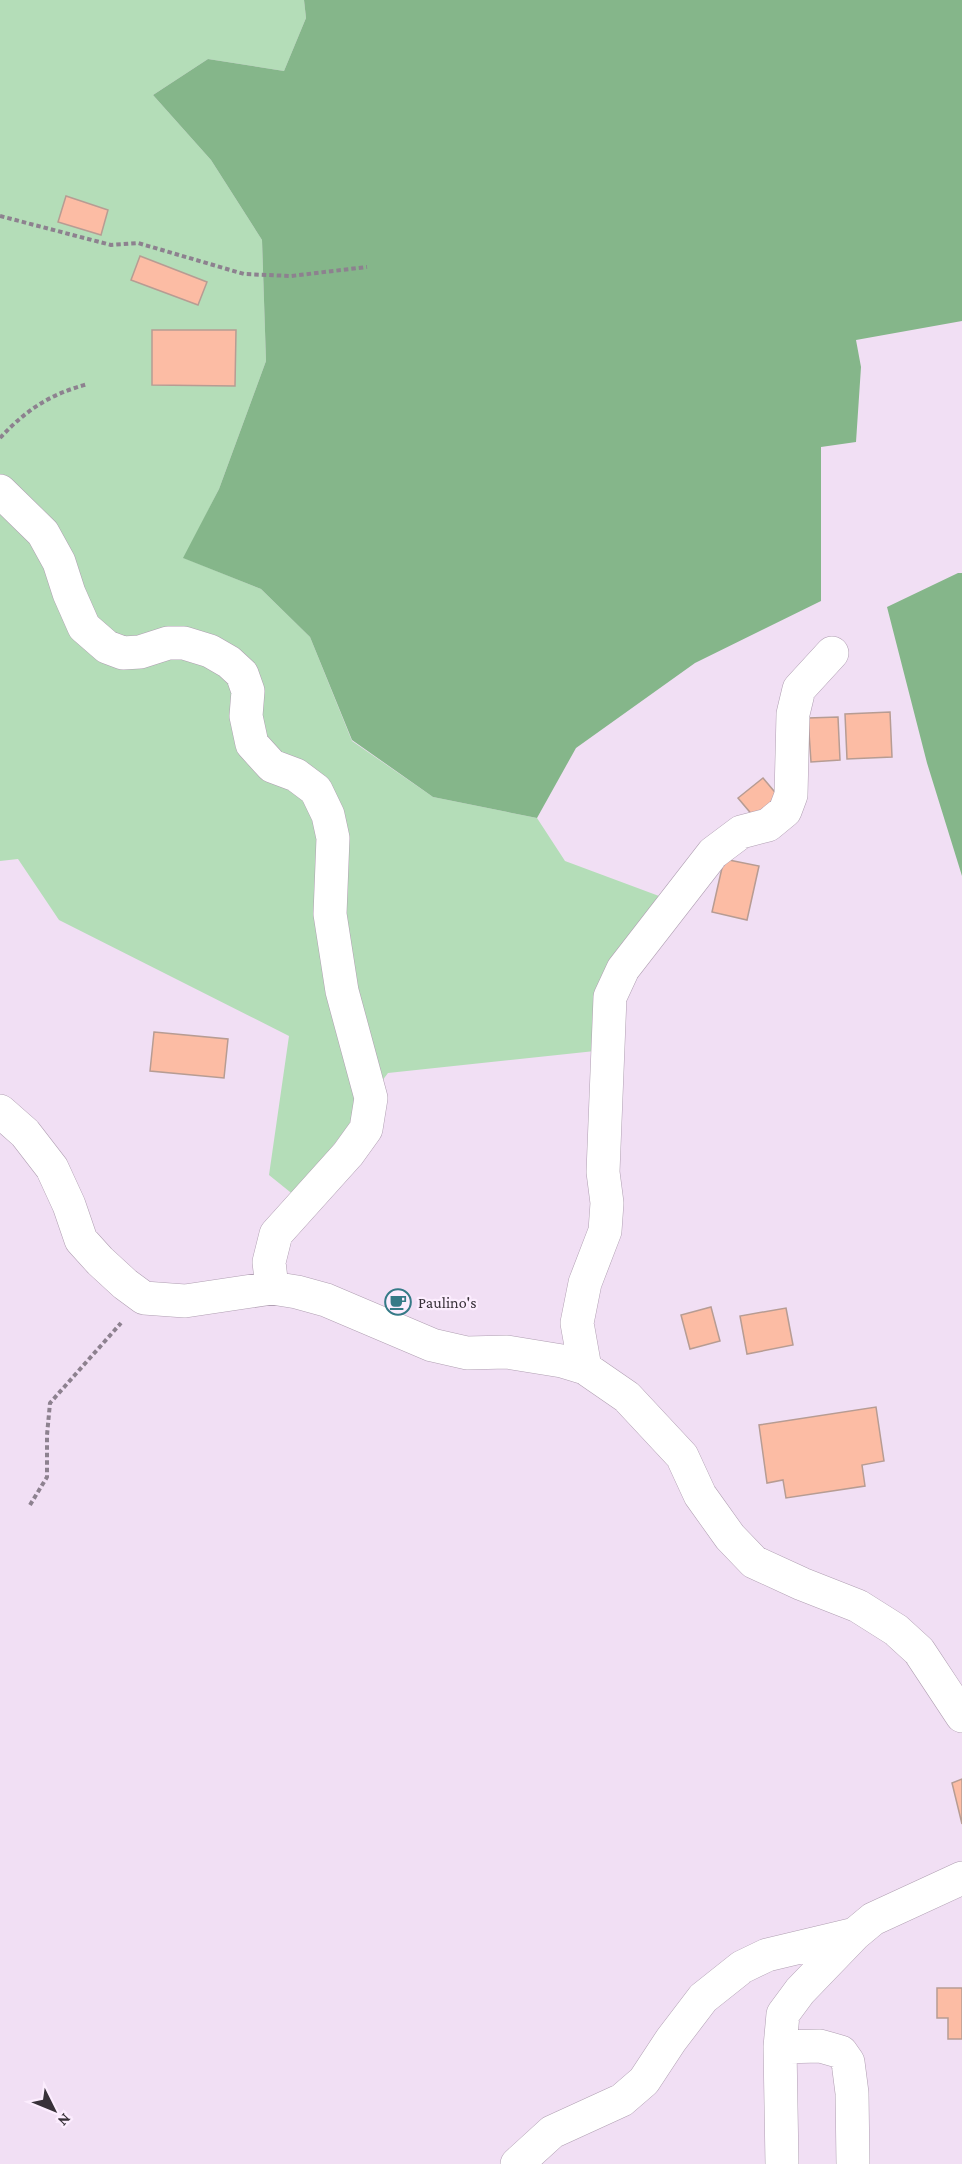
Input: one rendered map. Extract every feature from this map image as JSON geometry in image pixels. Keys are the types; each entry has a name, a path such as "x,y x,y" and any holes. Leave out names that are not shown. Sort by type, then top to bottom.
{"street":[{"path":"0,491 43,533 59,562 84,627 107,647 123,653 140,652 168,643 184,643 210,651 236,668 242,674 248,691 246,716 252,744 272,766 296,775 316,790 328,815 333,838 330,914 342,991 371,1098 366,1129 348,1154 276,1234 269,1262 272,1288"},
{"path":"585,1368 577,1323 585,1283 605,1231 607,1203 603,1172 610,997 623,969 713,853 741,832 768,825 785,811 790,795 793,714 799,689 832,654"},
{"path":"0,1111 26,1133 52,1168 81,1239 117,1277 144,1298 185,1300 272,1288 326,1300 432,1345 467,1353 507,1352 562,1361 585,1368 627,1397 682,1456 700,1495 730,1537 754,1562 858,1606 896,1630 919,1651 962,1716"},
{"path":"782,2164 780,2047 783,2013 800,1991 855,1934 873,1920 962,1878"},
{"path":"517,2164 552,2132 622,2100 644,2080 703,1998 742,1967 767,1955 855,1934"},
{"path":"780,2047 820,2046 841,2052 848,2062 852,2092 853,2164"}],"path":[{"path":"0,216 111,245 138,243 244,274 291,276 367,267"},
{"path":"0,438 20,417 64,390 88,384"},
{"path":"30,1505 47,1478 50,1403 144,1298"}],"green space":[{"path":"0,0 304,0 306,18 284,71 208,59 153,95 211,160 262,240 266,361 219,489 184,558 261,589 310,637 352,741 433,797 537,818 565,861 659,896 629,937 595,1051 388,1073 295,1196 269,1175 289,1036 59,920 18,859 0,861"},
{"path":"304,0 962,0 962,321 856,340 861,367 856,442 821,447 821,601 695,663 576,748 537,818 433,797 352,740 310,637 261,589 183,558 219,489 266,361 262,240 211,160 153,95 208,59 284,71 306,18"},
{"path":"962,573 962,876 927,763 887,607"}],"building":[{"path":"66,196 108,210 101,235 58,222"},
{"path":"140,256 207,282 198,305 131,280"},
{"path":"152,330 236,330 235,386 152,385"},
{"path":"890,712 892,757 847,759 845,714"},
{"path":"838,717 840,760 811,762 808,718"},
{"path":"763,778 784,803 759,823 738,798"},
{"path":"724,859 759,866 747,920 712,912"},
{"path":"154,1032 228,1039 224,1078 150,1071"},
{"path":"711,1307 720,1341 690,1349 681,1315"},
{"path":"786,1308 793,1345 747,1354 740,1316"},
{"path":"876,1407 884,1461 862,1465 865,1486 786,1498 783,1480 767,1483 759,1425"},
{"path":"962,1779 962,1824 952,1783"},
{"path":"937,1988 962,1988 962,2039 948,2039 948,2018 937,2018"}],"place":[{"name":"Paulino's","path":"398,1302"}]}
